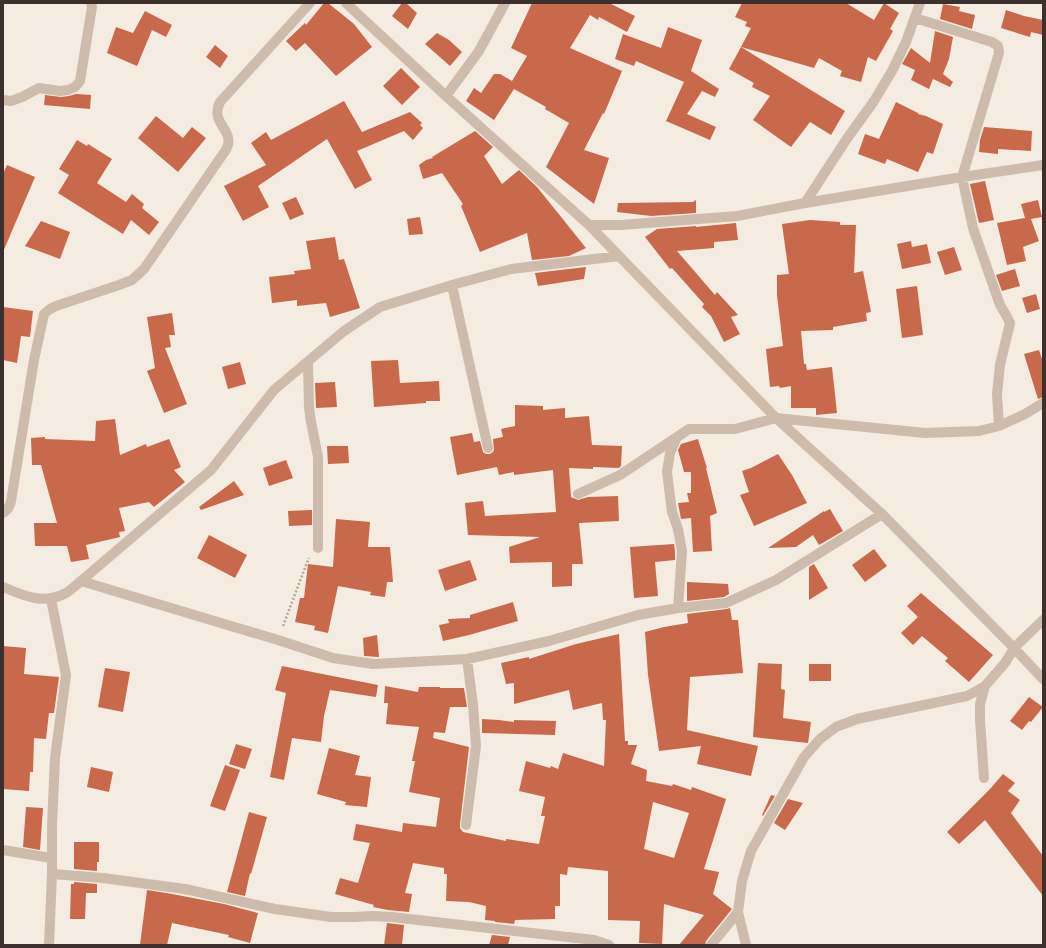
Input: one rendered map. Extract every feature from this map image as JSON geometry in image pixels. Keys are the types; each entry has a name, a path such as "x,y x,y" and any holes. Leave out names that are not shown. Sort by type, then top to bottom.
{"street":[{"path":"3,100 11,101 39,88 60,91 75,87 80,81 92,7 91,3"},
{"path":"3,512 8,510 10,506 34,360 44,314 56,306 132,280 144,269 226,150 228,145 228,136 218,119 216,110 220,102 310,3"},
{"path":"346,3 446,96 589,225 776,418 882,514 1043,679"},
{"path":"446,96 479,51 505,3"},
{"path":"805,203 846,140 874,101 892,71 906,42 920,3"},
{"path":"915,18 992,42 998,46 999,53 962,177 972,228 1000,305 1010,323 1000,364 996,394 1000,426"},
{"path":"589,225 621,225 737,216 805,203 1043,165"},
{"path":"3,587 36,599 52,599 81,582 211,470 274,390 308,363 344,331 380,307 511,269 619,256"},
{"path":"452,285 488,448"},
{"path":"308,363 309,406 318,458 318,548"},
{"path":"578,494 620,475 689,429 735,429 776,418 925,433 979,430 1000,426 1025,414 1043,403"},
{"path":"677,437 670,453 667,472 672,512 678,529 682,551 678,608"},
{"path":"81,582 278,640 333,658 373,664 467,660 549,642 638,615 678,608 726,603 776,580 882,514"},
{"path":"49,945 55,758 66,675 52,599"},
{"path":"746,945 738,912 742,881 751,851 804,757 820,739 836,727 857,720 967,696 984,686 1005,663 1014,648 1043,620"},
{"path":"466,825 476,746 473,705 467,660"},
{"path":"984,686 980,704 984,778"},
{"path":"3,850 51,858"},
{"path":"52,874 103,878 186,890 275,909 331,917 392,916 594,940 609,945"},
{"path":"711,945 738,912"}],"path":[{"path":"278,640 308,560 318,548"}],"building":[{"path":"324,3 328,3 354,24 372,47 336,76 305,43 296,51 286,41 305,23 306,25"},
{"path":"402,3 406,3 417,13 408,29 392,16"},
{"path":"532,3 609,3 635,16 627,32 599,17 598,20 590,15 570,48 622,71 604,114 603,113 584,150 609,158 594,204 546,167 569,123 545,109 546,107 514,89 494,120 466,101 474,88 481,93 494,74 500,74 512,81 527,56 511,48"},
{"path":"742,3 846,3 874,20 884,3 899,13 890,29 893,31 876,61 868,57 861,82 840,76 842,71 819,58 814,68 741,47 751,28 745,26 747,22 735,17"},
{"path":"943,4 960,7 959,11 975,15 972,29 940,19"},
{"path":"1006,10 1043,20 1043,35 1031,32 1030,37 1001,28"},
{"path":"145,11 172,25 166,37 152,30 137,66 107,53 116,27 133,33"},
{"path":"668,27 702,40 691,71 719,89 715,97 702,91 687,114 716,127 710,140 666,121 684,82 636,61 634,66 615,59 623,34 661,48"},
{"path":"935,31 953,37 949,59 943,74 953,82 950,87 933,79 929,89 911,80 915,70 902,64 911,48 930,63"},
{"path":"437,33 449,40 462,52 450,66 425,44"},
{"path":"215,45 228,56 220,68 206,57"},
{"path":"741,47 845,111 831,135 810,122 791,147 753,120 770,96 752,87 754,83 729,69"},
{"path":"401,68 420,87 402,105 383,86"},
{"path":"76,94 91,95 90,109 44,105 45,95 61,97"},
{"path":"344,101 362,132 410,112 422,123 420,125 423,128 413,140 404,131 357,151 372,180 355,189 327,139 258,186 269,207 243,221 224,186 266,165 251,143 266,132 271,140"},
{"path":"896,102 918,114 943,124 933,154 927,152 918,172 887,159 885,164 858,154 865,134 879,139"},
{"path":"156,116 183,138 192,127 206,138 178,172 138,138"},
{"path":"984,127 1032,131 1031,151 998,149 998,154 979,152 980,140"},
{"path":"475,131 493,147 484,156 502,184 519,170 537,187 586,248 569,256 532,260 527,233 480,252 461,206 463,204 442,173 423,179 419,165 426,160 433,158 432,157"},
{"path":"77,140 87,146 88,144 112,159 97,183 126,202 132,194 144,204 142,208 159,222 149,235 131,220 123,234 58,193 69,175 59,169"},
{"path":"7,165 35,177 3,252 3,174"},
{"path":"985,181 994,220 979,223 970,184"},
{"path":"296,197 304,214 290,220 282,203"},
{"path":"696,200 696,213 651,216 617,212 618,203 693,202"},
{"path":"1038,200 1042,217 1031,219 1039,241 1023,247 1026,261 1007,265 997,223 1025,218 1021,204"},
{"path":"420,217 423,234 409,235 407,219"},
{"path":"810,220 840,222 840,225 856,225 854,273 863,271 871,312 866,313 867,321 833,327 833,330 801,331 804,364 806,364 807,370 832,367 837,413 816,415 816,408 791,408 791,386 780,388 779,386 770,387 766,349 783,346 777,295 777,275 789,274 782,224"},
{"path":"41,221 70,232 60,259 25,246"},
{"path":"736,223 738,240 714,242 714,248 677,251 715,295 717,292 738,315 731,317 740,334 724,342 711,316 702,307 704,304 672,268 670,269 645,237 657,229"},
{"path":"335,237 339,260 344,259 360,308 330,317 326,303 297,306 297,300 272,303 269,277 295,274 294,271 311,269 306,241"},
{"path":"911,241 912,247 927,244 931,263 902,269 897,244"},
{"path":"954,247 962,270 945,275 937,252"},
{"path":"586,267 584,279 538,286 535,273"},
{"path":"1015,269 1020,286 1002,291 996,275"},
{"path":"917,286 923,335 902,338 896,289"},
{"path":"1036,294 1040,309 1027,313 1022,298"},
{"path":"3,307 33,311 30,337 21,336 17,363 3,360"},
{"path":"172,313 175,335 169,335 171,347 165,348 187,404 164,413 147,371 155,368 147,317"},
{"path":"1039,350 1043,362 1043,397 1038,399 1024,354"},
{"path":"398,360 400,383 439,381 440,401 426,401 426,403 374,407 371,361"},
{"path":"240,362 246,384 228,389 222,367"},
{"path":"335,382 337,407 316,408 315,383"},
{"path":"515,405 543,406 543,410 565,408 565,418 589,416 592,445 622,446 621,466 619,468 569,468 571,497 578,500 588,497 618,496 619,521 579,523 583,564 572,564 572,586 552,587 552,562 510,563 509,547 540,537 468,535 465,503 483,501 485,516 556,512 553,470 514,475 514,472 499,475 497,467 457,475 450,437 472,433 474,442 480,441 483,452 490,454 494,450 493,439 503,437 501,429 515,426"},
{"path":"115,419 120,455 146,444 147,447 169,439 181,467 174,470 185,482 154,507 149,502 119,508 125,531 119,532 120,537 86,545 89,559 71,562 67,546 35,546 34,523 57,523 41,465 32,465 31,438 45,437 45,439 95,441 96,421"},
{"path":"698,439 707,468 717,513 710,516 712,551 693,552 691,518 681,519 678,503 689,502 687,493 691,493 691,472 684,472 678,450 681,444"},
{"path":"327,446 348,446 349,463 328,464"},
{"path":"778,454 792,475 807,503 754,526 740,495 749,492 742,471"},
{"path":"286,460 293,478 269,486 263,468"},
{"path":"234,481 244,495 201,510 199,507"},
{"path":"830,509 843,531 819,545 813,535 796,547 768,548 824,511"},
{"path":"312,510 312,525 289,526 288,511"},
{"path":"336,519 370,522 368,547 390,547 393,582 387,582 385,597 370,595 371,592 338,586 328,633 314,630 315,626 295,622 300,598 304,598 308,564 333,567"},
{"path":"209,535 247,555 235,578 197,558"},
{"path":"674,544 675,560 655,562 658,596 634,598 630,547"},
{"path":"874,549 887,566 865,582 852,565"},
{"path":"470,560 477,580 445,591 438,570"},
{"path":"814,564 828,588 809,600 809,567"},
{"path":"687,582 728,584 729,594 724,597 687,601"},
{"path":"921,593 993,655 969,682 945,661 948,658 922,636 913,645 901,633 918,617 907,606"},
{"path":"513,602 518,621 443,641 439,625 449,623 448,619 470,618 470,615"},
{"path":"730,608 732,620 738,620 743,673 690,677 687,730 758,746 751,776 697,764 701,746 659,751 648,675 645,632 688,623 687,614"},
{"path":"619,634 625,741 628,741 628,745 637,745 631,764 647,770 646,781 672,786 673,784 691,790 692,787 726,799 704,869 719,872 713,894 732,909 706,941 705,945 679,945 704,915 664,904 662,944 639,943 640,921 608,920 608,871 568,867 567,875 560,874 560,906 555,906 555,919 515,920 514,924 485,920 486,906 469,902 446,901 447,874 444,874 444,868 413,863 405,893 412,894 409,912 373,907 374,905 335,894 340,878 358,883 370,843 353,840 356,824 402,832 403,823 436,827 440,798 409,792 415,761 412,761 419,727 386,724 388,703 384,703 385,686 418,692 419,687 464,688 467,707 450,707 445,733 434,732 433,738 469,747 460,828 463,832 506,841 506,839 539,844 545,816 541,816 545,797 519,791 526,761 550,768 551,766 558,769 563,753 604,766 606,720 603,720 602,703 573,710 569,690 514,704 514,683 506,684 501,663 529,657 529,659 576,644","holes":["653,802 689,813 674,858 644,849"]},
{"path":"377,635 379,657 364,656 363,638"},
{"path":"3,646 26,648 24,674 59,677 54,713 49,713 46,739 34,738 33,772 30,772 29,791 3,789"},
{"path":"758,663 782,664 781,689 785,690 783,718 811,722 808,743 753,737"},
{"path":"809,664 831,664 831,681 809,681"},
{"path":"282,666 378,685 376,697 330,690 324,716 321,742 292,738 284,780 270,777 286,693 275,690"},
{"path":"105,668 130,672 123,712 98,707"},
{"path":"1029,697 1043,707 1031,722 1029,721 1022,730 1010,721"},
{"path":"482,719 514,722 514,720 556,721 555,735 482,733"},
{"path":"236,744 252,749 245,769 229,764"},
{"path":"329,748 360,756 355,775 371,777 367,807 345,805 346,802 317,794"},
{"path":"225,765 240,770 225,811 210,806"},
{"path":"91,767 113,772 109,792 87,787"},
{"path":"1003,774 1015,783 1008,791 1020,800 1011,813 1043,856 1043,896 985,820 959,844 947,832"},
{"path":"771,795 775,796 763,816 762,815"},
{"path":"788,799 803,803 785,830 774,823"},
{"path":"26,807 43,808 40,850 23,847"},
{"path":"249,812 267,817 251,874 250,873 245,896 227,892"},
{"path":"74,842 99,842 99,862 97,862 97,871 74,869"},
{"path":"74,882 97,884 97,893 86,893 85,919 70,919 71,884 74,884"},
{"path":"147,890 224,904 258,913 250,943 228,937 229,935 172,923 167,945 140,945"},
{"path":"387,923 404,925 402,945 384,945"},
{"path":"492,935 510,937 508,945 489,945"}]}
